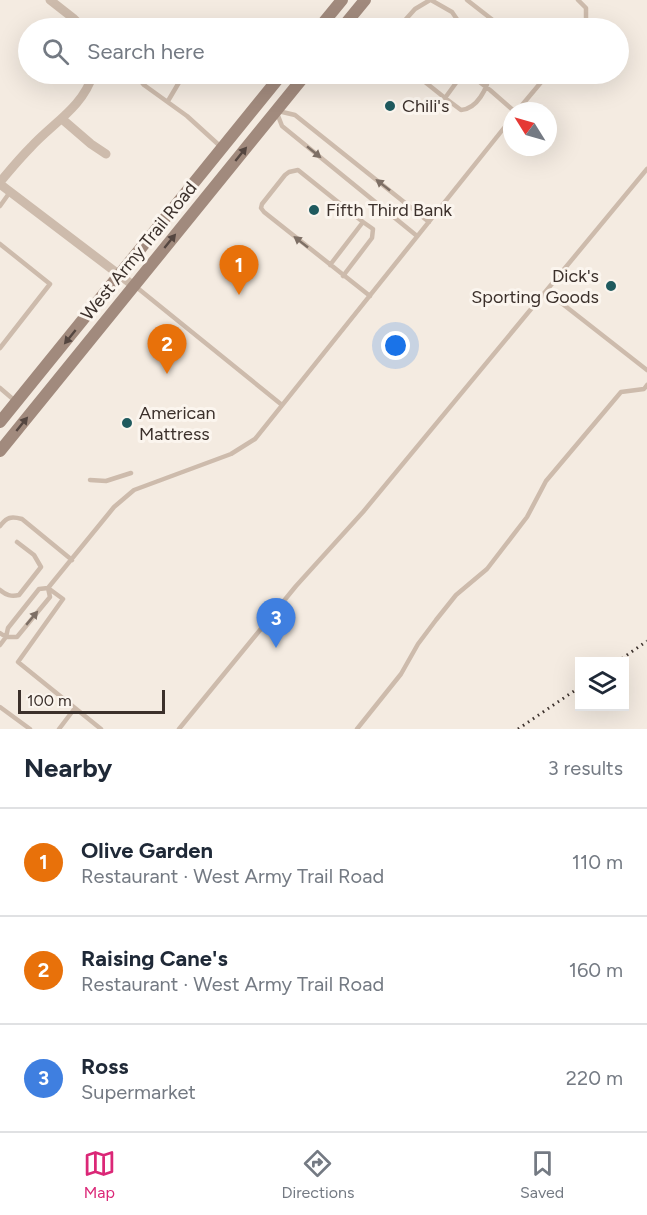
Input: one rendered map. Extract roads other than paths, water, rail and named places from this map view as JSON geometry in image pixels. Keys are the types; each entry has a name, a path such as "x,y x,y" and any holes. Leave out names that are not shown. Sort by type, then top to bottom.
{"main road":[{"path":"327,18 342,0"},
{"path":"350,18 365,0"},
{"name":"West Army Trail Road","path":"0,422 274,84"},
{"name":"West Army Trail Road","path":"0,451 298,84"},
{"path":"262,99 276,111"}],"street":[{"path":"50,0 73,18"},
{"path":"89,84 82,97 32,146 0,183 134,286"},
{"path":"62,119 106,154"}],"lane":[{"path":"407,18 415,9 431,0 452,12 456,18"},
{"path":"467,0 490,18"},
{"path":"578,0 586,8 586,18"},
{"path":"143,84 187,116 222,148"},
{"path":"168,101 178,84"},
{"path":"428,84 461,110 467,110 474,104 487,84"},
{"path":"445,98 455,84"},
{"path":"483,84 505,102"},
{"path":"524,102 539,84"},
{"path":"276,111 295,115 429,222"},
{"path":"276,111 282,126 417,236"},
{"path":"48,588 114,507 134,490 210,462 255,440 503,129"},
{"path":"179,729 296,586 363,512 647,169"},
{"path":"343,276 372,238 373,230 298,170 289,172 262,204 261,208 264,213 343,276 370,296"},
{"path":"0,206 10,192"},
{"path":"330,265 363,222"},
{"path":"0,244 50,284 0,348"},
{"path":"134,286 282,405"},
{"path":"546,291 647,370"},
{"path":"357,729 401,674 418,644 436,620 456,595 487,569 527,517 546,481 621,392 644,389 647,386"},
{"path":"0,388 16,402"},
{"path":"90,480 106,481 131,473"},
{"path":"0,526 5,519 13,516 22,519 72,560"},
{"path":"0,590 13,597 19,595 41,567 34,555 17,542"},
{"path":"0,633 6,637 16,637 50,597 48,588"},
{"path":"0,645 6,637 8,628 39,589 48,588 63,599 18,662 101,729"},
{"path":"0,707 30,729"},
{"path":"59,729 75,708"}],"railway":[{"path":"624,657 647,641"},
{"path":"518,729 575,690"}],"place":[{"name":"Chili's","path":"390,106"},
{"name":"Fifth Third Bank","path":"314,210"},
{"name":"Dick's Sporting Goods","path":"611,286"},
{"name":"Olive Garden","path":"239,295"},
{"name":"Raising Cane's","path":"167,374"},
{"name":"American Mattress","path":"127,423"},
{"name":"Ross","path":"276,648"}]}
